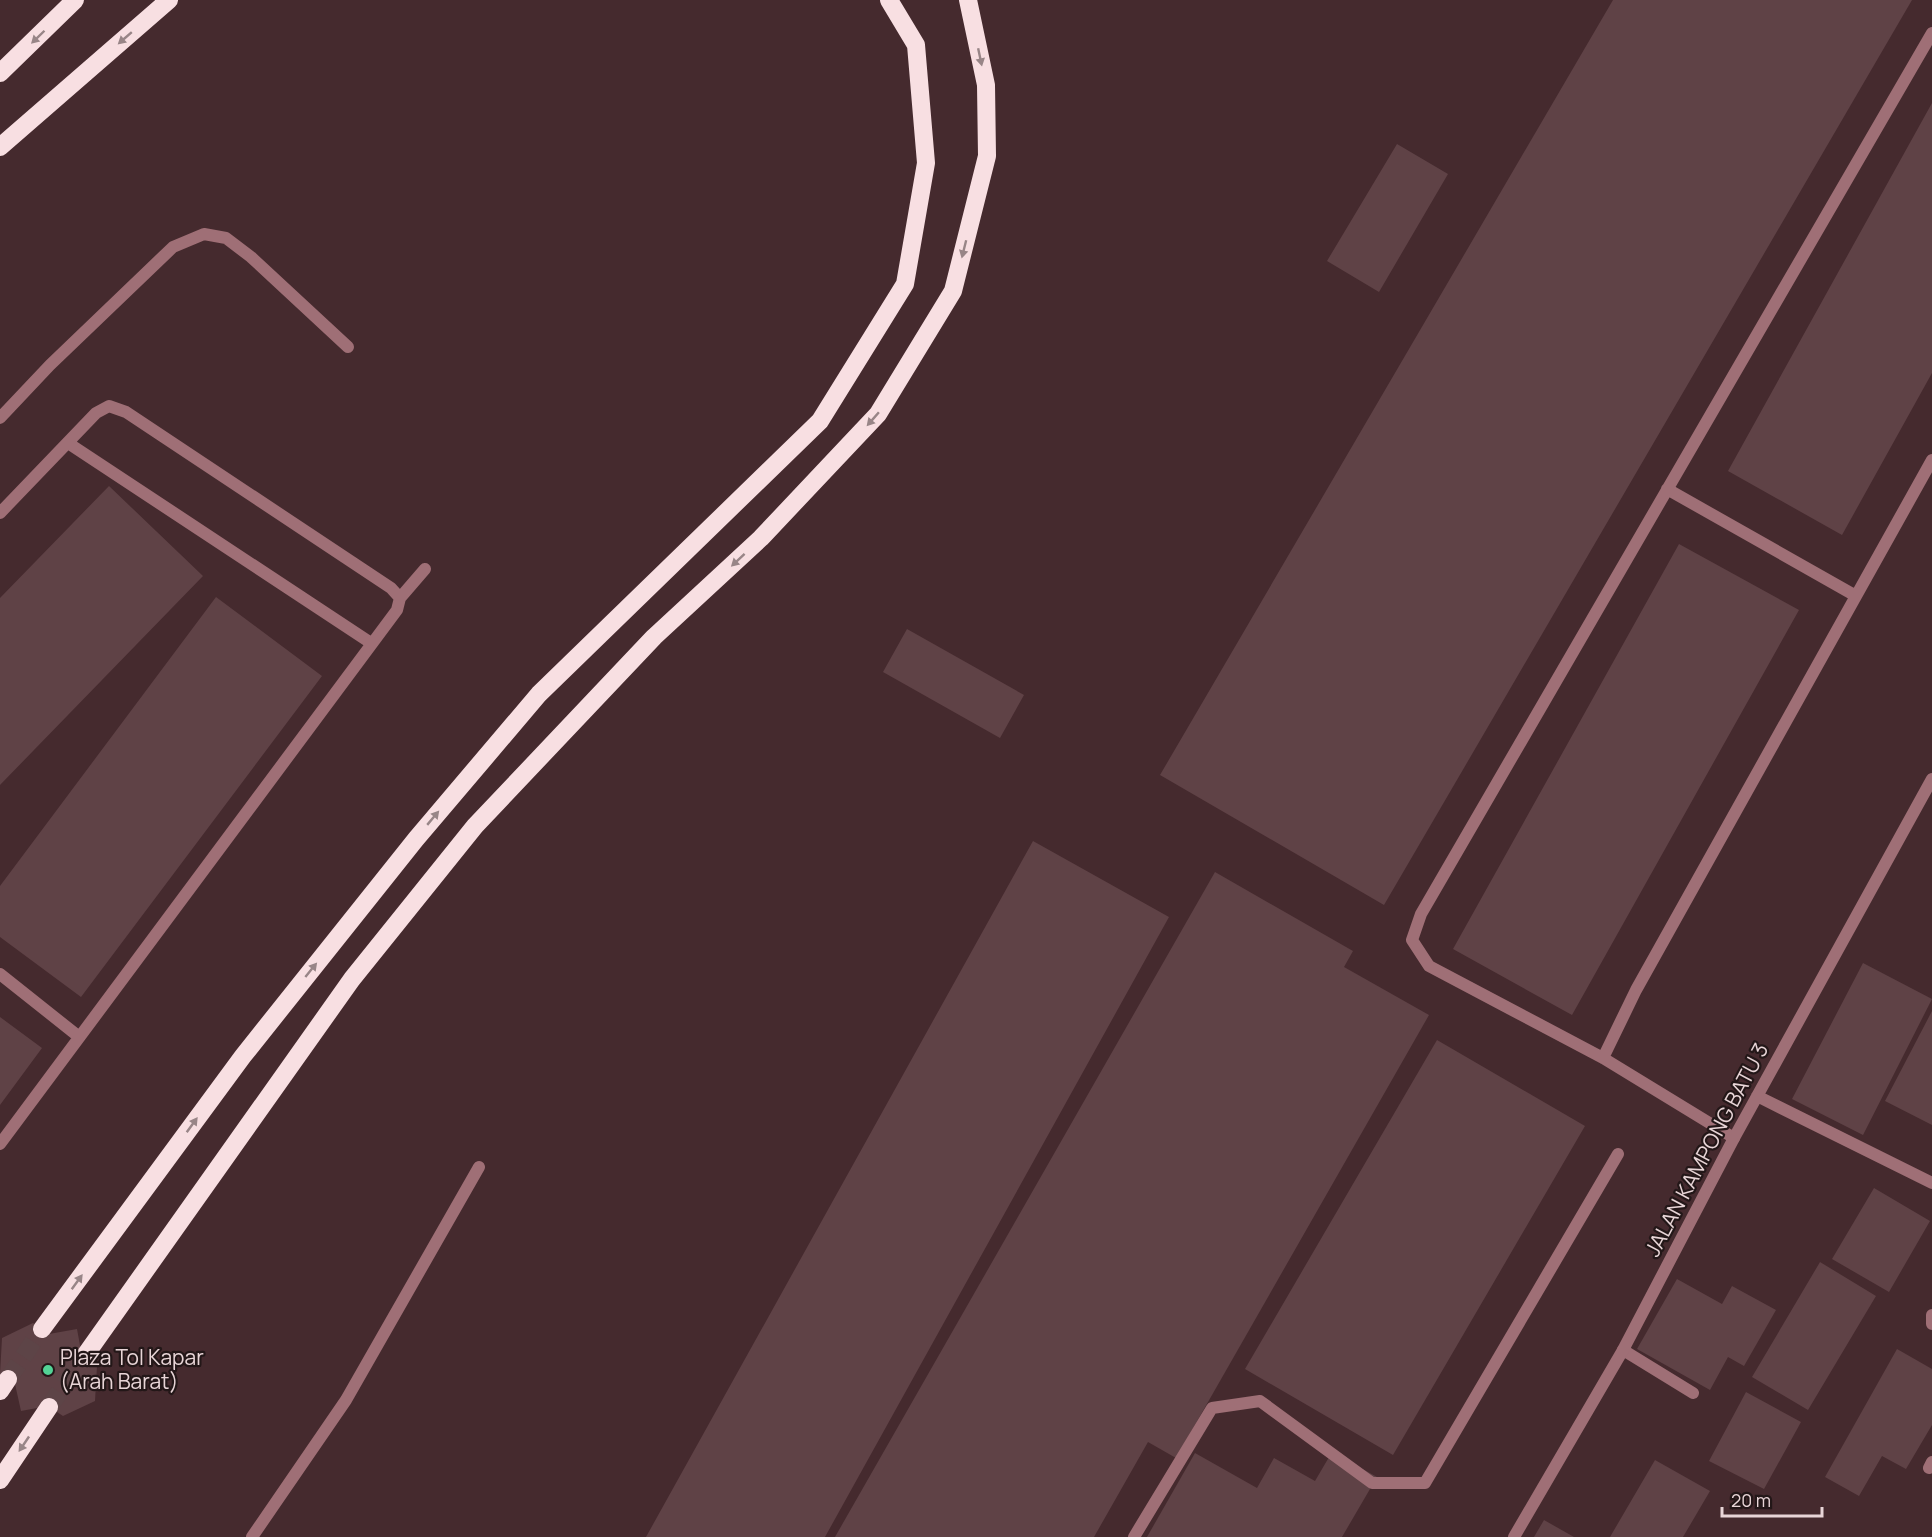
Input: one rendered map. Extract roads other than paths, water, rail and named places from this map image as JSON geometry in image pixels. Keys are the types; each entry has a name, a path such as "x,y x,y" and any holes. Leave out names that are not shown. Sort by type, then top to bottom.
{"highway":[{"path":"0,73 75,0"},
{"path":"0,147 169,0"},
{"path":"42,1329 243,1056 416,839 539,694 820,421 905,284 926,163 916,45 889,0"},
{"path":"84,1358 352,979 475,826 654,637 761,538 878,414 953,291 987,156 986,85 968,0"},
{"path":"0,1480 49,1407"}],"street":[{"path":"1734,1138 1603,1058 1429,966 1412,940 1421,914 1932,33"},
{"path":"0,418 50,364 173,247 204,234 226,238 251,257 348,347"},
{"path":"0,513 96,413 109,406 126,412 391,588 400,598"},
{"path":"68,443 371,643"},
{"path":"1603,1058 1636,990 1932,460"},
{"path":"1667,489 1856,596"},
{"path":"0,1144 78,1036 397,610 400,598 425,569"},
{"name":"JALAN KAMPONG BATU 3","path":"1514,1537 1623,1350 1734,1138 1932,779"},
{"path":"0,974 78,1036"},
{"path":"1757,1096 1932,1183"},
{"path":"1134,1537 1212,1408 1260,1401 1372,1483 1425,1483 1618,1154"},
{"path":"252,1537 346,1400 479,1167"},
{"path":"1932,1315 1932,1323"},
{"path":"1623,1350 1693,1393"}],"tunnel":[{"path":"8,1379 42,1329"},
{"path":"49,1407 84,1357"}],"place":[{"name":"Plaza Tol Kapar (Arah Barat)","path":"48,1370"}]}
